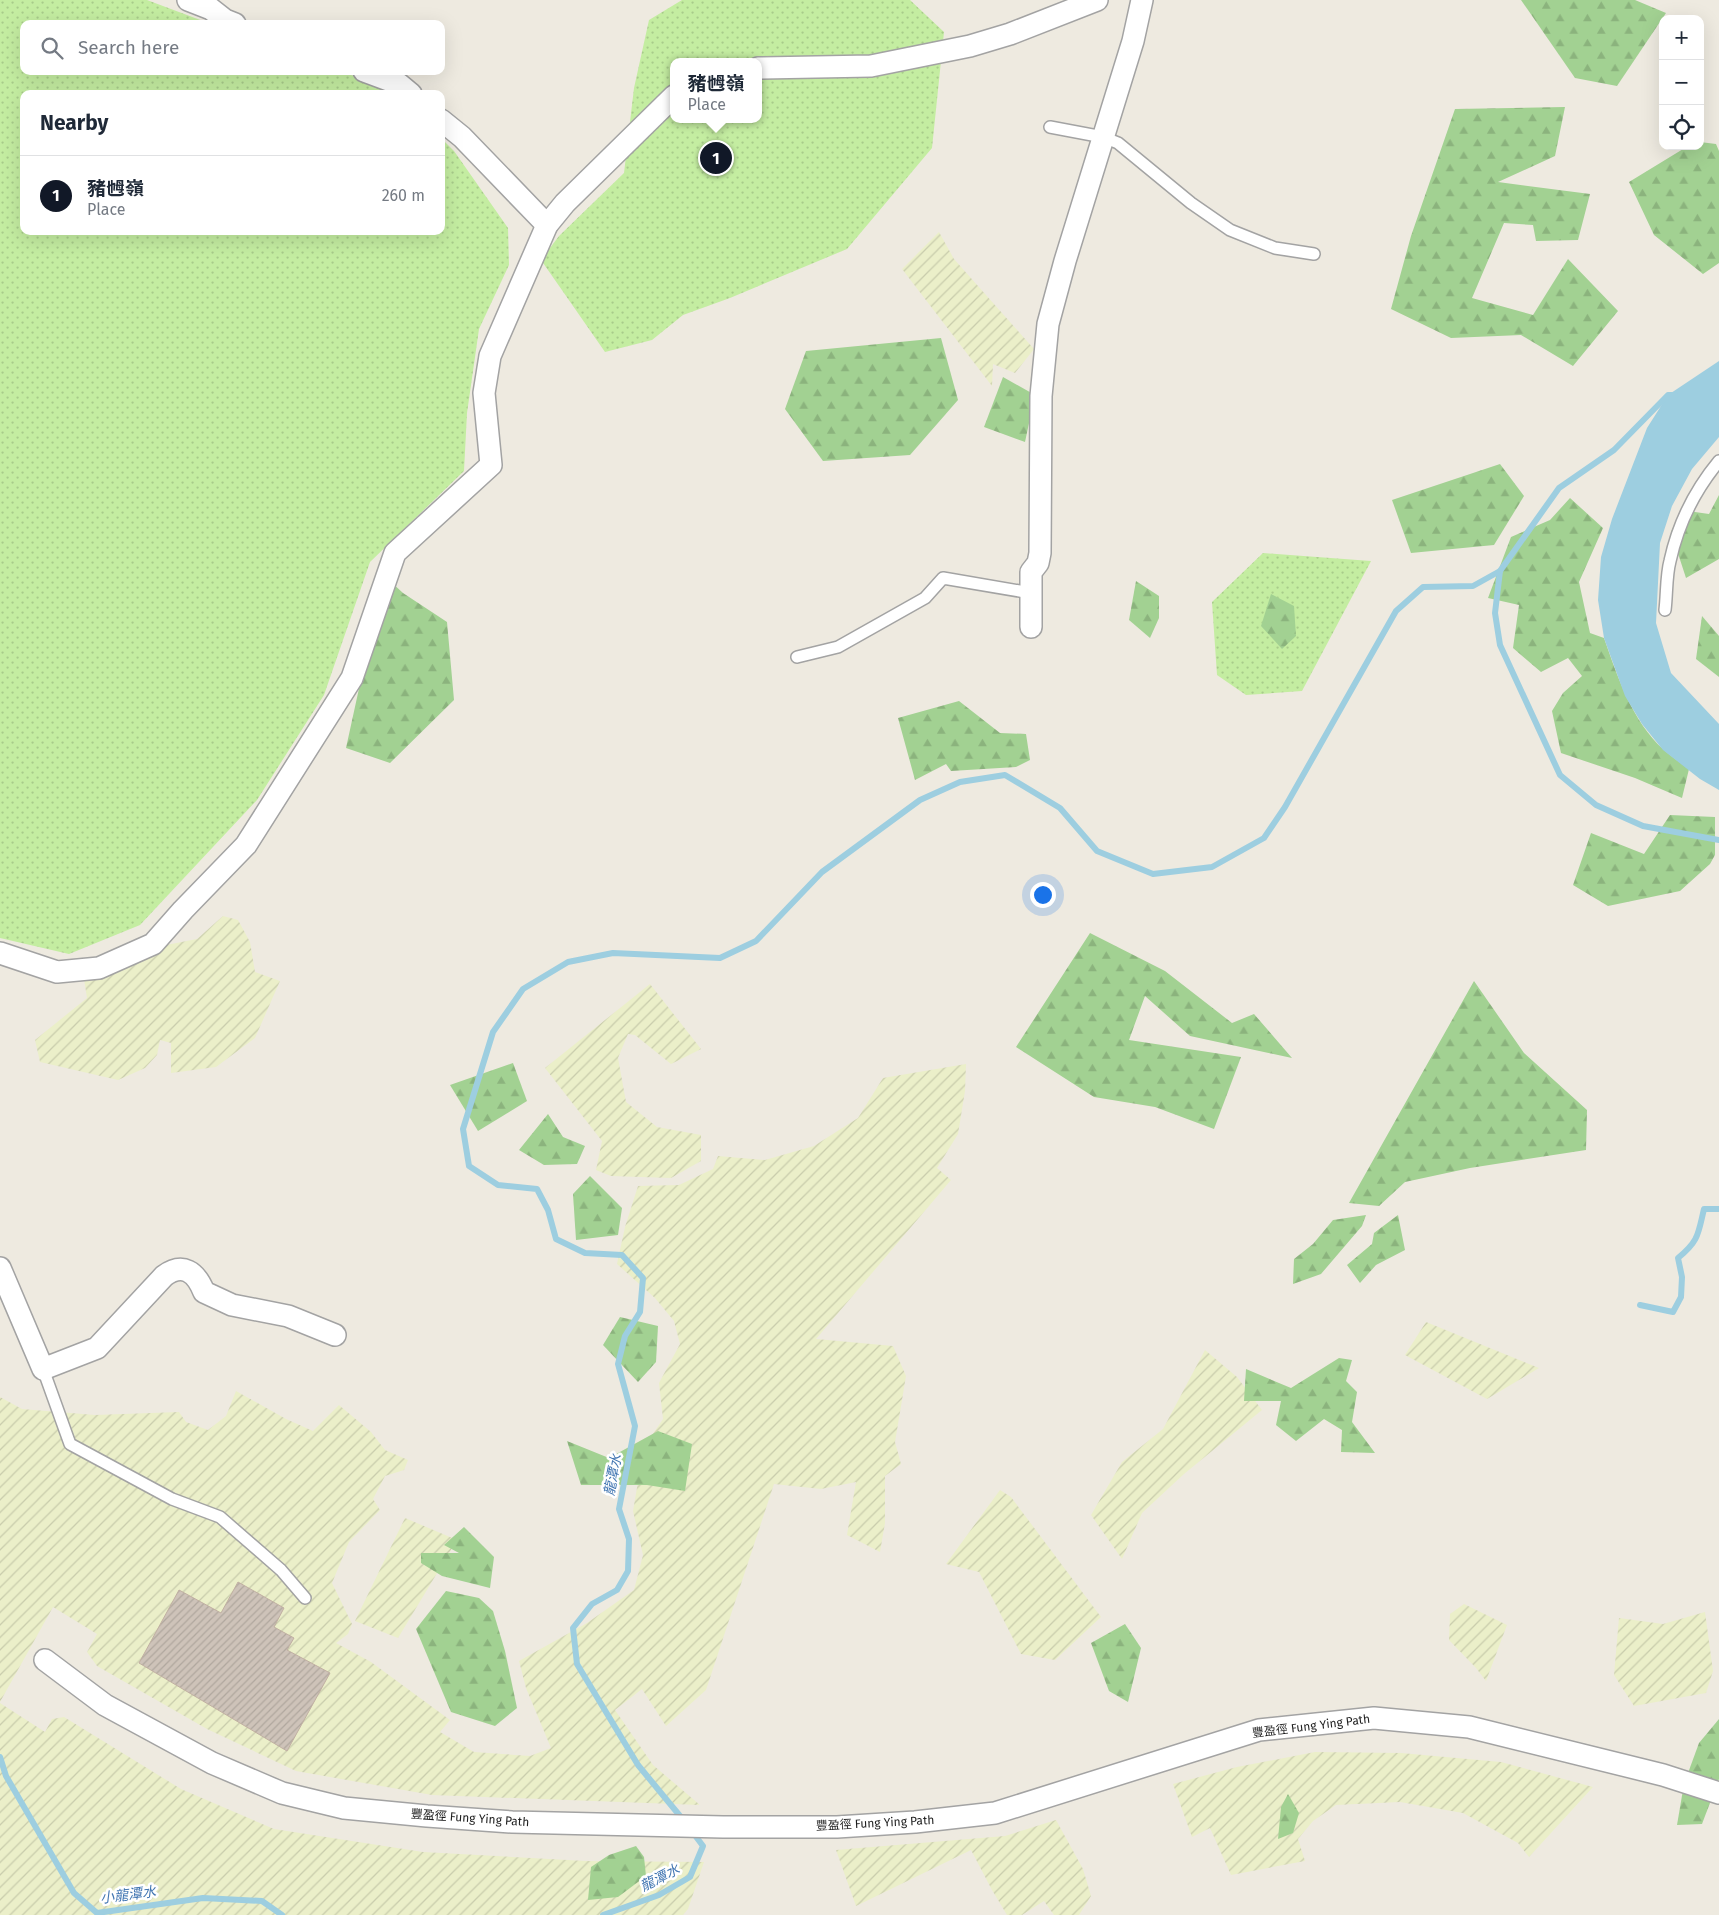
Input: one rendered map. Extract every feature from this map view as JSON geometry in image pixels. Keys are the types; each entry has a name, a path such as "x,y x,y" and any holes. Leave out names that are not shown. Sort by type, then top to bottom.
{"street":[{"path":"188,0 210,10 225,20"},
{"path":"762,68 871,66 970,46 1010,34 1097,0"},
{"path":"1030,627 1031,572 1038,563 1040,553 1041,396 1048,324 1065,261 1132,41 1142,0"},
{"path":"375,75 399,84 406,90"},
{"path":"0,953 57,972 99,968 153,944 246,845 352,678 395,553 491,465 484,393 490,356 547,224 565,203 670,100"},
{"path":"445,123 462,137 547,224"},
{"path":"0,1268 43,1369 97,1348 164,1276 174,1269 185,1270 199,1278 204,1292 232,1305 288,1316 335,1335"},
{"name":"豐盈徑 Fung Ying Path","path":"45,1660 106,1705 212,1763 282,1793 344,1808 427,1816 512,1822 724,1827 837,1827 995,1814 1259,1730 1374,1718 1469,1727 1663,1775 1719,1793"}],"lane":[{"path":"1050,127 1103,137 1118,143 1191,203 1230,230 1275,248 1314,254"},
{"path":"1665,610 1670,561 1681,528 1695,494 1719,462"},
{"path":"796,657 838,647 925,598 943,578 1031,593"},
{"path":"43,1369 70,1444 172,1499 220,1517 281,1570 305,1598"}],"green space":[{"path":"0,0 147,0 200,20 20,20 20,75 351,75 391,90 20,90 20,235 445,235 445,142 454,151 508,228 509,265 479,329 467,413 464,471 370,562 324,695 257,800 140,925 69,954 0,938"},
{"path":"682,0 910,0 944,32 932,148 847,249 730,298 683,315 652,340 605,352 541,260 559,236 624,173 634,88 649,20"},
{"path":"1521,0 1635,0 1666,13 1665,15 1659,15 1659,23 1617,86 1575,78"},
{"path":"1565,107 1555,156 1498,182 1590,194 1578,240 1536,241 1533,225 1504,223 1472,298 1533,315 1568,259 1618,311 1573,366 1521,335 1451,338 1391,309 1411,236 1455,109"},
{"path":"1704,142 1716,144 1719,151 1719,263 1703,274 1654,235 1629,182 1681,150 1704,150"},
{"path":"939,232 954,259 1034,349 1015,373 993,364 992,386 902,269"},
{"path":"941,338 958,400 910,455 823,461 785,409 806,351"},
{"path":"1003,377 1035,395 1025,442 984,427"},
{"path":"1500,464 1524,496 1494,545 1411,553 1392,500"},
{"path":"1719,495 1719,559 1686,578 1671,532 1681,510 1709,514"},
{"path":"1570,498 1603,528 1579,582 1590,633 1604,638 1627,698 1643,726 1664,750 1689,769 1682,798 1635,778 1561,753 1552,711 1563,693 1582,676 1568,658 1541,672 1513,648 1519,605 1488,598 1511,537 1550,520"},
{"path":"1263,553 1371,561 1302,691 1246,695 1217,675 1212,602"},
{"path":"390,581 403,593 447,622 454,700 390,763 346,748 365,661"},
{"path":"1136,581 1159,596 1159,618 1150,638 1129,620"},
{"path":"1271,594 1294,606 1296,636 1282,649 1261,626"},
{"path":"1702,616 1719,636 1719,677 1696,659"},
{"path":"959,701 1000,733 1026,734 1030,760 1016,767 951,771 946,764 915,780 898,718"},
{"path":"1670,815 1715,817 1715,855 1710,864 1680,891 1608,906 1573,885 1591,833 1644,854"},
{"path":"223,916 238,920 250,942 255,972 280,981 255,1038 216,1067 171,1073 171,1043 160,1040 157,1055 145,1068 118,1080 40,1062 35,1040 87,998 84,979 161,946 197,939"},
{"path":"1090,933 1165,971 1232,1023 1254,1014 1292,1058 1190,1036 1145,996 1129,1040 1241,1057 1214,1129 1155,1107 1094,1097 1016,1047"},
{"path":"1474,981 1524,1053 1587,1110 1586,1150 1470,1168 1405,1182 1379,1206 1349,1203"},
{"path":"650,984 701,1049 671,1064 635,1035 628,1034 618,1058 626,1102 657,1127 701,1135 701,1161 671,1178 611,1176 596,1170 602,1141 545,1068"},
{"path":"513,1063 527,1101 478,1131 450,1085"},
{"path":"966,1064 965,1091 958,1134 937,1168 951,1180 816,1339 893,1346 906,1376 895,1442 901,1464 885,1476 885,1523 880,1552 847,1535 856,1482 821,1489 774,1484 706,1690 666,1726 642,1689 615,1710 653,1765 700,1805 432,1795 296,1771 207,1729 97,1666 87,1652 97,1634 53,1607 0,1702 0,1397 22,1409 95,1415 179,1412 186,1422 208,1430 226,1416 236,1391 286,1419 313,1431 339,1405 371,1432 385,1450 408,1460 404,1470 385,1476 373,1499 380,1510 349,1542 332,1583 352,1624 348,1634 336,1643 371,1662 450,1720 440,1732 474,1752 530,1756 551,1748 526,1688 519,1661 587,1623 634,1590 643,1555 633,1511 644,1447 663,1419 659,1383 680,1344 674,1321 655,1298 617,1264 625,1227 638,1186 679,1185 713,1169 718,1156 765,1160 814,1146 858,1118 883,1078"},
{"path":"548,1114 563,1137 585,1146 577,1164 544,1165 519,1150"},
{"path":"590,1176 622,1208 618,1235 576,1240 573,1194"},
{"path":"1366,1215 1362,1226 1321,1274 1293,1284 1294,1259 1313,1244 1333,1220"},
{"path":"1398,1215 1405,1250 1376,1265 1360,1283 1347,1265 1372,1244 1374,1233"},
{"path":"620,1317 658,1326 656,1362 638,1382 603,1345"},
{"path":"1426,1322 1539,1368 1487,1399 1405,1355"},
{"path":"1205,1350 1237,1377 1262,1410 1184,1474 1142,1513 1122,1559 1091,1515 1122,1462 1163,1429"},
{"path":"1339,1358 1352,1360 1346,1381 1357,1392 1352,1422 1375,1453 1341,1452 1342,1430 1324,1419 1296,1441 1276,1425 1281,1401 1244,1401 1246,1369 1291,1388"},
{"path":"658,1431 692,1444 685,1491 647,1485 581,1485 567,1441 609,1458"},
{"path":"1000,1490 1011,1497 1101,1617 1055,1660 1021,1654 979,1572 946,1564"},
{"path":"405,1518 457,1540 398,1638 355,1621"},
{"path":"464,1527 494,1557 490,1588 442,1576 421,1563 421,1553 459,1553 444,1545"},
{"path":"446,1591 479,1598 493,1611 505,1651 517,1708 495,1726 451,1712 416,1629"},
{"path":"1464,1604 1507,1625 1486,1681 1449,1640 1450,1614"},
{"path":"1705,1612 1713,1671 1706,1693 1634,1706 1614,1675 1619,1618 1663,1624"},
{"path":"1125,1624 1141,1648 1128,1702 1109,1691 1091,1643"},
{"path":"0,1703 45,1732 52,1719 64,1717 181,1789 274,1829 423,1852 586,1861 704,1862 688,1909 683,1915 0,1915"},
{"path":"1719,1719 1719,1779 1702,1824 1677,1825 1684,1784 1699,1743"},
{"path":"1315,1752 1401,1753 1501,1762 1593,1787 1529,1857 1518,1843 1463,1813 1400,1802 1336,1805 1313,1821 1298,1839 1305,1861 1231,1875 1210,1828 1192,1837 1173,1784 1237,1767"},
{"path":"1288,1794 1299,1813 1293,1833 1278,1839 1281,1807"},
{"path":"1056,1820 1083,1869 1091,1896 1079,1915 1054,1915 1044,1901 1022,1915 1007,1915 971,1850 856,1906 836,1850 1005,1836"},
{"path":"636,1846 644,1857 646,1876 618,1897 588,1900 591,1867 609,1855"}],"water":[{"path":"1719,361 1719,437 1692,469 1672,506 1660,543 1656,623 1671,673 1719,724 1719,790 1700,779 1663,750 1642,724 1625,696 1604,638 1598,600 1601,557 1612,519 1647,428 1668,395"}],"building":[{"path":"238,1582 284,1608 274,1627 294,1638 287,1650 330,1673 287,1751 139,1663 179,1590 221,1613"}],"waterway":[{"path":"685,1822 638,1765 577,1664 573,1628 592,1604 617,1590 628,1571 629,1539 619,1509 635,1426 618,1364 625,1336 640,1312 643,1278 622,1255 585,1253 556,1239 548,1210 537,1189 498,1185 469,1166 463,1129 493,1032 523,989 568,962 613,953 720,958 756,941 822,872 920,800 960,782 1005,775 1060,808 1097,851 1153,874 1212,867 1264,838 1285,807 1396,611 1423,587 1473,586 1500,571 1559,488 1614,450 1668,395 1675,395"},
{"path":"1500,571 1495,613 1500,645 1560,775 1596,805 1643,826 1719,840"},
{"path":"1640,1305 1673,1312 1681,1297 1682,1277 1678,1258 1694,1242 1704,1209 1719,1209"},
{"name":"小龍潭水","path":"0,1757 6,1776 74,1893 97,1913 203,1898 262,1901 282,1915"},
{"name":"龍潭水","path":"603,1915 659,1895 690,1877 703,1846 691,1830"}],"place":[{"name":"豬乸嶺","path":"716,158"}]}
